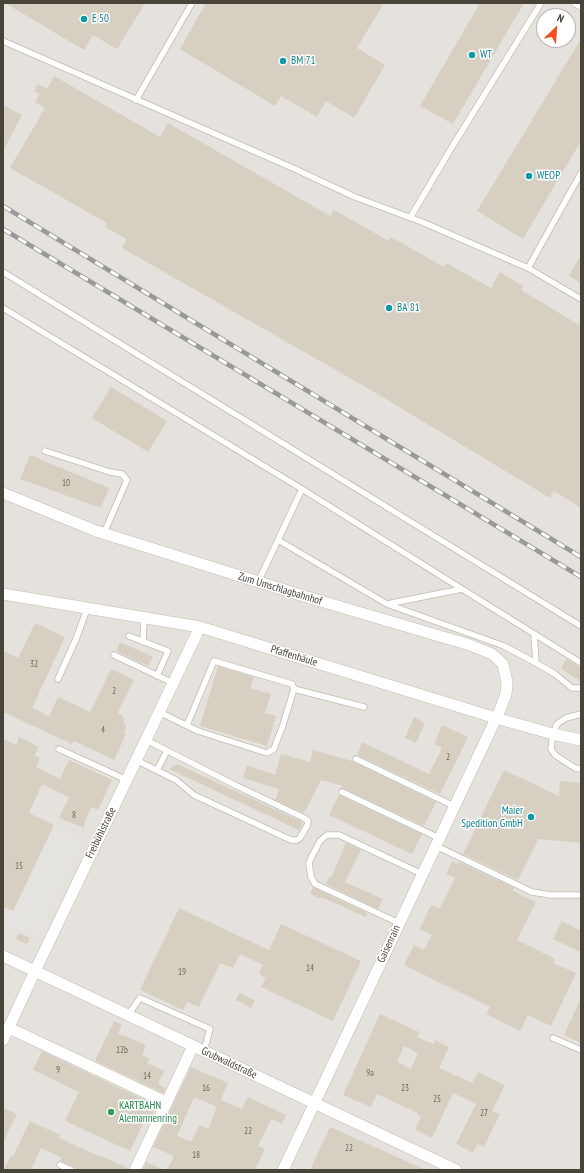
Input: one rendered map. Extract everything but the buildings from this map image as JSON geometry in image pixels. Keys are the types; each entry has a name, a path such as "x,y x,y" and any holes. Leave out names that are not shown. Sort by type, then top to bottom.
{"street":[{"name":"Zum Umschlagbahnhof","path":"3,493 104,533 258,582 470,645 492,654 503,664 507,682 506,694 496,718"},
{"name":"Pfaffenhäule","path":"3,594 200,627 496,718 553,734 581,740"},
{"name":"Freibühlstraße","path":"3,1040 200,627"},
{"name":"Gaisenrain","path":"283,1170 496,718"},
{"name":"Grubwaldstraße","path":"3,956 456,1170"},
{"path":"9,1028 166,1102"},
{"path":"135,1170 193,1046"}],"lane":[{"path":"136,100 192,3"},
{"path":"410,218 541,3"},
{"path":"574,3 581,8"},
{"path":"3,41 295,169 355,197 410,218 528,268 581,299"},
{"path":"528,268 581,173"},
{"path":"3,272 581,626"},
{"path":"3,308 302,489 581,663"},
{"path":"45,451 110,472 122,474 127,480 104,533"},
{"path":"258,582 302,489"},
{"path":"278,540 387,604 504,646 554,674 572,688 581,688"},
{"path":"387,604 462,589"},
{"path":"58,679 76,639 87,609"},
{"path":"142,642 144,618"},
{"path":"534,634 536,663"},
{"path":"129,636 168,651 157,676"},
{"path":"114,655 173,683"},
{"path":"159,712 186,726 198,731 267,753 274,748 294,689 292,684 214,661 186,726"},
{"path":"294,689 364,707"},
{"path":"581,714 566,718 557,724 553,734 551,749 555,755 575,768 581,769"},
{"path":"136,760 181,783 194,795 292,840 297,840 307,826 308,821 306,819 146,740"},
{"path":"58,749 127,780"},
{"path":"157,770 167,751"},
{"path":"356,759 454,806"},
{"path":"342,792 532,892 578,895"},
{"path":"399,923 315,884 311,877 309,863 320,840 327,835 339,835 422,874"},
{"path":"128,1015 140,998 210,1029 204,1051"},
{"path":"553,1038 581,1050"},
{"path":"60,1165 71,1170"}],"shaded area":[{"path":"3,3 581,3 581,1170 3,1170"},
{"path":"54,825 85,840 38,939 4,922 10,910 14,911"}],"railway":[{"path":"3,206 581,557"},
{"path":"3,229 581,577"}],"place":[{"name":"E 50","path":"84,19"},
{"name":"WT","path":"472,55"},
{"name":"BM 71","path":"283,61"},
{"name":"WEOP","path":"529,176"},
{"name":"BA 81","path":"389,308"},
{"name":"Maier Spedition GmbH","path":"531,817"},
{"name":"KARTBAHN Alemannenring","path":"111,1112"}]}
